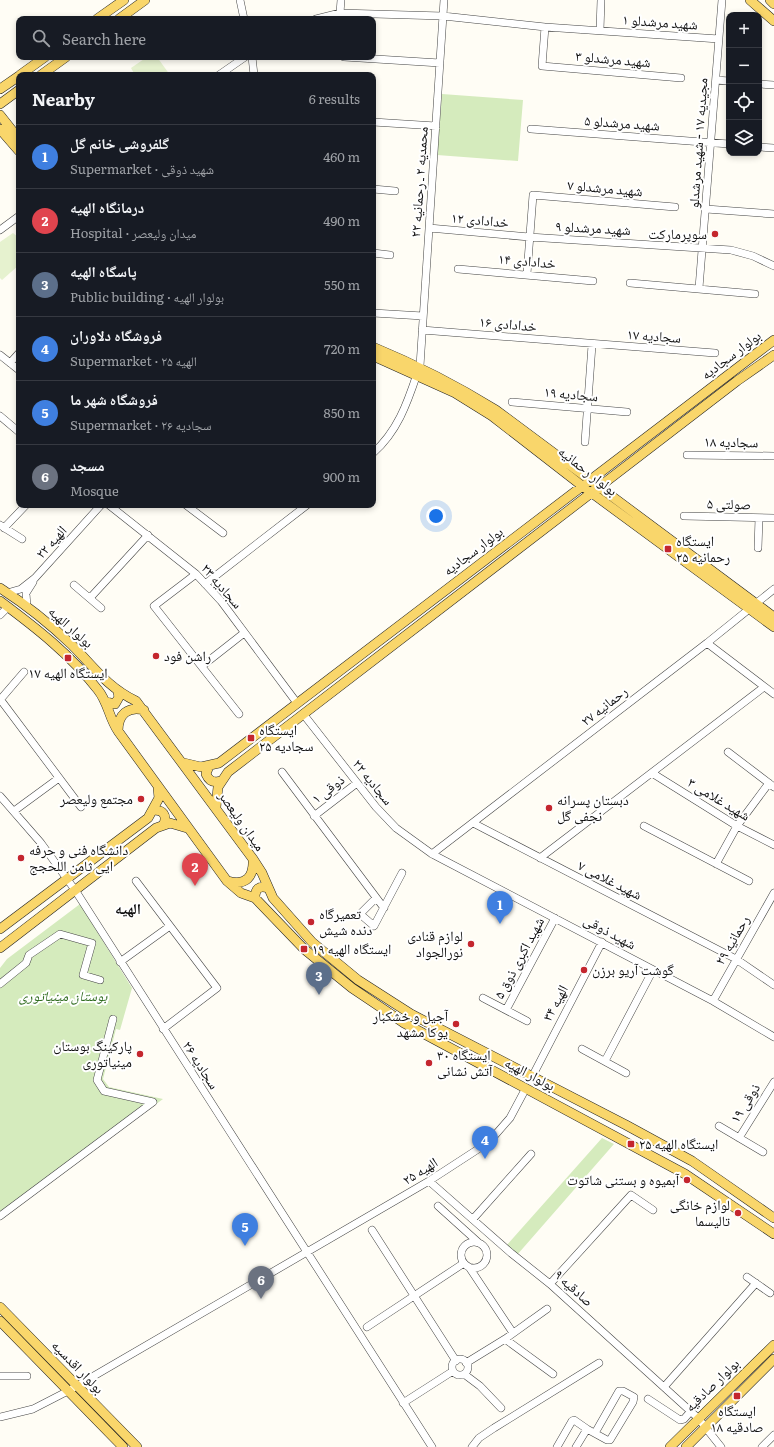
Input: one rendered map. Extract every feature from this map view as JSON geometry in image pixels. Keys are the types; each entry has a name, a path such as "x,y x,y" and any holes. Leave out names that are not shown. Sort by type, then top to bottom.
{"main road":[{"path":"101,16 124,0"},
{"path":"122,16 145,0"},
{"path":"750,0 774,21"},
{"path":"770,0 774,4"},
{"path":"23,72 41,60"},
{"path":"45,72 62,60"},
{"path":"0,89 16,77"},
{"path":"0,104 16,92"},
{"path":"0,115 16,135"},
{"path":"0,129 16,148"},
{"name":"بولوار سجادیه","path":"183,763 194,767 209,766 219,763 774,340"},
{"name":"بولوار رحمانیه","path":"376,349 418,370 492,416 582,485 596,490 753,606 774,627"},
{"name":"بولوار سجادیه","path":"220,781 228,772 737,381 774,355"},
{"name":"بولوار رحمانیه","path":"376,357 418,370 458,386 496,410 590,480 596,490"},
{"name":"بولوار الهیه","path":"4,590 71,644 118,692"},
{"name":"بولوار الهیه","path":"4,604 37,629 68,658 99,690 106,702"},
{"name":"بولوار رحمانیه","path":"753,606 774,617"},
{"path":"118,692 119,696 115,704 106,702 112,722 187,828 227,881"},
{"name":"میدان ولیعصر","path":"118,692 136,701 144,710 253,859 254,870 246,880 235,883 227,881"},
{"path":"118,731 118,723 125,713 136,708 144,710"},
{"path":"209,766 206,774 208,778 216,782 220,781 216,792 216,807"},
{"path":"0,929 148,818 154,810 159,798 158,787"},
{"path":"154,810 160,810 164,814 166,819 164,824"},
{"path":"0,948 156,828 164,824 176,823 187,828"},
{"name":"بولوار الهیه","path":"253,859 262,873 273,898 312,942 358,980 411,1014 692,1161 774,1218"},
{"name":"بولوار الهیه","path":"227,881 241,893 255,898 304,949 352,988 404,1023 685,1174 774,1234"},
{"path":"255,898 255,892 258,888 263,886 268,888"},
{"path":"526,1088 532,1077"},
{"name":"بولوار اقدسیه","path":"0,1308 137,1447"},
{"name":"بولوار اقدسیه","path":"0,1321 123,1447"},
{"name":"بولوار صادقیه","path":"670,1447 774,1345"},
{"name":"بولوار صادقیه","path":"686,1447 774,1359"}],"street":[{"path":"240,0 243,16"},
{"path":"340,13 341,0"},
{"name":"محمدیه ۲ ـ رحمانیه ۲۲","path":"376,450 393,431 400,419 418,370 423,316 444,0"},
{"path":"600,30 601,0"},
{"name":"مجیدیه ۱۷ - شهید مرشدلو","path":"699,288 722,0"},
{"name":"شهید مرشدلو ۱","path":"328,16 340,13 443,16 545,27 719,38"},
{"name":"شهید مرشدلو ۳","path":"545,27 542,66 681,78"},
{"path":"376,59 440,63"},
{"path":"223,72 241,60"},
{"path":"252,60 254,72"},
{"path":"716,80 726,81"},
{"path":"762,84 774,85"},
{"path":"376,122 436,126"},
{"name":"شهید مرشدلو ۵","path":"531,129 726,144"},
{"path":"762,147 774,148"},
{"path":"376,189 395,191"},
{"name":"شهید مرشدلو ۷","path":"529,237 533,195 675,207"},
{"path":"706,209 774,214"},
{"path":"0,230 16,218"},
{"name":"خدادادی ۱۲","path":"429,228 529,237"},
{"path":"528,274 529,237"},
{"name":"شهید مرشدلو ۹","path":"529,237 731,250 753,256 774,266"},
{"path":"376,253 390,254"},
{"name":"خدادادی ۱۴","path":"458,268 592,281"},
{"path":"630,283 755,294"},
{"path":"376,314 423,316"},
{"name":"خدادادی ۱۶","path":"422,330 592,345"},
{"path":"585,442 592,345"},
{"name":"سجادیه ۱۷","path":"592,345 715,353"},
{"path":"0,355 16,368"},
{"path":"10,363 16,356"},
{"name":"سجادیه ۱۹","path":"512,402 627,412"},
{"path":"1,419 16,430"},
{"name":"سجادیه ۱۸","path":"687,454 774,456"},
{"path":"22,539 2,526 23,508"},
{"name":"الهیه ۲۲","path":"35,578 98,508"},
{"name":"سجادیه ۲۳","path":"113,508 196,574 220,601 297,703"},
{"path":"190,508 223,534"},
{"path":"205,584 302,508"},
{"name":"صولتی ۵","path":"684,516 774,518"},
{"path":"758,548 759,518"},
{"path":"90,598 148,535"},
{"path":"196,574 154,606 239,714"},
{"path":"4,590 21,589 35,578"},
{"path":"27,607 26,593 35,578"},
{"path":"74,585 101,608"},
{"name":"رحمانیه ۲۷","path":"432,854 708,643 774,589"},
{"path":"0,615 4,604"},
{"path":"202,666 244,633"},
{"path":"708,643 774,694"},
{"path":"24,672 0,699 81,808"},
{"path":"540,858 764,687"},
{"name":"سجادیه ۲۲","path":"304,715 376,807 396,828 432,854"},
{"path":"716,864 737,826 771,785 728,752"},
{"path":"282,772 384,908"},
{"name":"شهید غلامی ۳","path":"652,773 737,826 774,845"},
{"path":"14,811 59,778"},
{"name":"ذوقی ۱","path":"314,816 357,783"},
{"name":"سجادیه ۲۶","path":"0,796 41,843 75,890 306,1253 432,1447"},
{"name":"شهید غلامی ۷","path":"473,823 736,959 774,985"},
{"path":"644,826 749,881"},
{"name":"شهید ذوقی","path":"432,854 713,1001 774,1037"},
{"path":"376,898 360,914 374,926 402,873"},
{"path":"136,881 217,988 163,1029"},
{"name":"رحمانیه ۲۹","path":"713,1001 774,893"},
{"name":"شهید اکبری ذوق ۵","path":"506,1010 555,918"},
{"path":"120,962 170,926"},
{"path":"0,984 26,964 29,955 60,934 92,943 84,975 100,980"},
{"name":"الهیه ۳۴","path":"532,1077 602,942"},
{"path":"605,1061 653,970"},
{"name":"شهید اکبری ذوق ۵","path":"483,998 527,1021"},
{"path":"0,1216 153,1102 104,1091 97,1080 113,1019"},
{"path":"582,1049 626,1072"},
{"name":"ذوقی ۱۹","path":"739,1138 774,1082"},
{"name":"الهیه ۲۵","path":"0,1417 33,1409 68,1391 429,1182 489,1142 510,1118 526,1088"},
{"path":"719,1126 763,1152"},
{"path":"473,1219 531,1154"},
{"name":"صادقیه ۹","path":"429,1182 511,1253 550,1284 664,1387 698,1418 721,1447"},
{"path":"550,1284 631,1195 653,1210"},
{"path":"366,1327 414,1295 467,1265 476,1268 482,1265 486,1260 487,1253 484,1247 438,1206"},
{"path":"372,1230 456,1361"},
{"path":"479,1243 472,1242 466,1245 462,1250 461,1257 513,1333"},
{"path":"747,1277 770,1293"},
{"path":"664,1387 756,1283"},
{"path":"466,1363 505,1339 547,1309"},
{"path":"505,1339 552,1374"},
{"path":"453,1372 452,1366 456,1361 461,1360 466,1363"},
{"path":"464,1374 467,1369 466,1363"},
{"path":"472,1447 479,1438 494,1428 599,1363"},
{"path":"403,1403 453,1372"},
{"path":"453,1372 458,1375 464,1374 480,1386 501,1408"},
{"path":"0,1376 27,1376"},
{"path":"557,1447 572,1421 576,1421 587,1429 607,1440 610,1440 633,1402 634,1397 623,1391 619,1391 595,1433"},
{"path":"648,1399 680,1420 684,1419 690,1411"},
{"path":"576,1447 587,1429"},
{"path":"762,1447 774,1435"}],"green space":[{"path":"143,60 159,60 168,72 133,72 131,68"},
{"path":"442,94 523,100 518,161 437,155"},
{"path":"13,233 16,236 16,268 2,280 0,278 0,242"},
{"name":"بوستان مینیاتوری","path":"80,904 132,988 120,1030 116,1029 103,1079 109,1087 163,1099 0,1220 0,968 7,959"},
{"path":"602,1138 614,1144 517,1255 507,1245"}],"place":[{"name":"سوپرمارکت","path":"715,234"},
{"name":"ایستگاه رحمانیه ۲۵","path":"668,549"},
{"name":"راشن فود","path":"156,656"},
{"name":"ایستگاه الهیه ۱۷","path":"68,658"},
{"name":"ایستگاه سجادیه ۲۵","path":"251,738"},
{"name":"مجتمع ولیعصر","path":"141,799"},
{"name":"دبستان پسرانه نجفی گل","path":"549,808"},
{"name":"دانشگاه فنی و حرفه ایی ثامن اللحجج","path":"21,858"},
{"name":"درمانگاه الهیه","path":"195,886"},
{"name":"تعمیرگاه دنده شیش","path":"311,922"},
{"name":"گلفروشی خانم گل","path":"500,924"},
{"name":"لوازم قنادی نورالجواد","path":"471,944"},
{"name":"ایستگاه الهیه ۱۹","path":"304,949"},
{"name":"گوشت آریو برزن","path":"584,970"},
{"name":"پاسگاه الهیه","path":"319,995"},
{"name":"آجیل و خشکبار یوکا مشهد","path":"456,1024"},
{"name":"پارکینگ بوستان مینیاتوری","path":"140,1054"},
{"name":"ایستگاه ۳۰ آتش نشانی","path":"429,1063"},
{"name":"ایستگاه الهیه ۲۵","path":"631,1144"},
{"name":"فروشگاه دلاوران","path":"485,1159"},
{"name":"آبمیوه و بستنی شاتوت","path":"687,1180"},
{"name":"لوازم خانگی تالیسما","path":"738,1213"},
{"name":"فروشگاه شهر ما","path":"245,1246"},
{"name":"مسجد","path":"261,1299"},
{"name":"ایستگاه صادقیه ۱۸","path":"737,1396"}],"district":[{"name":"الهیه","path":"128,909"}]}
